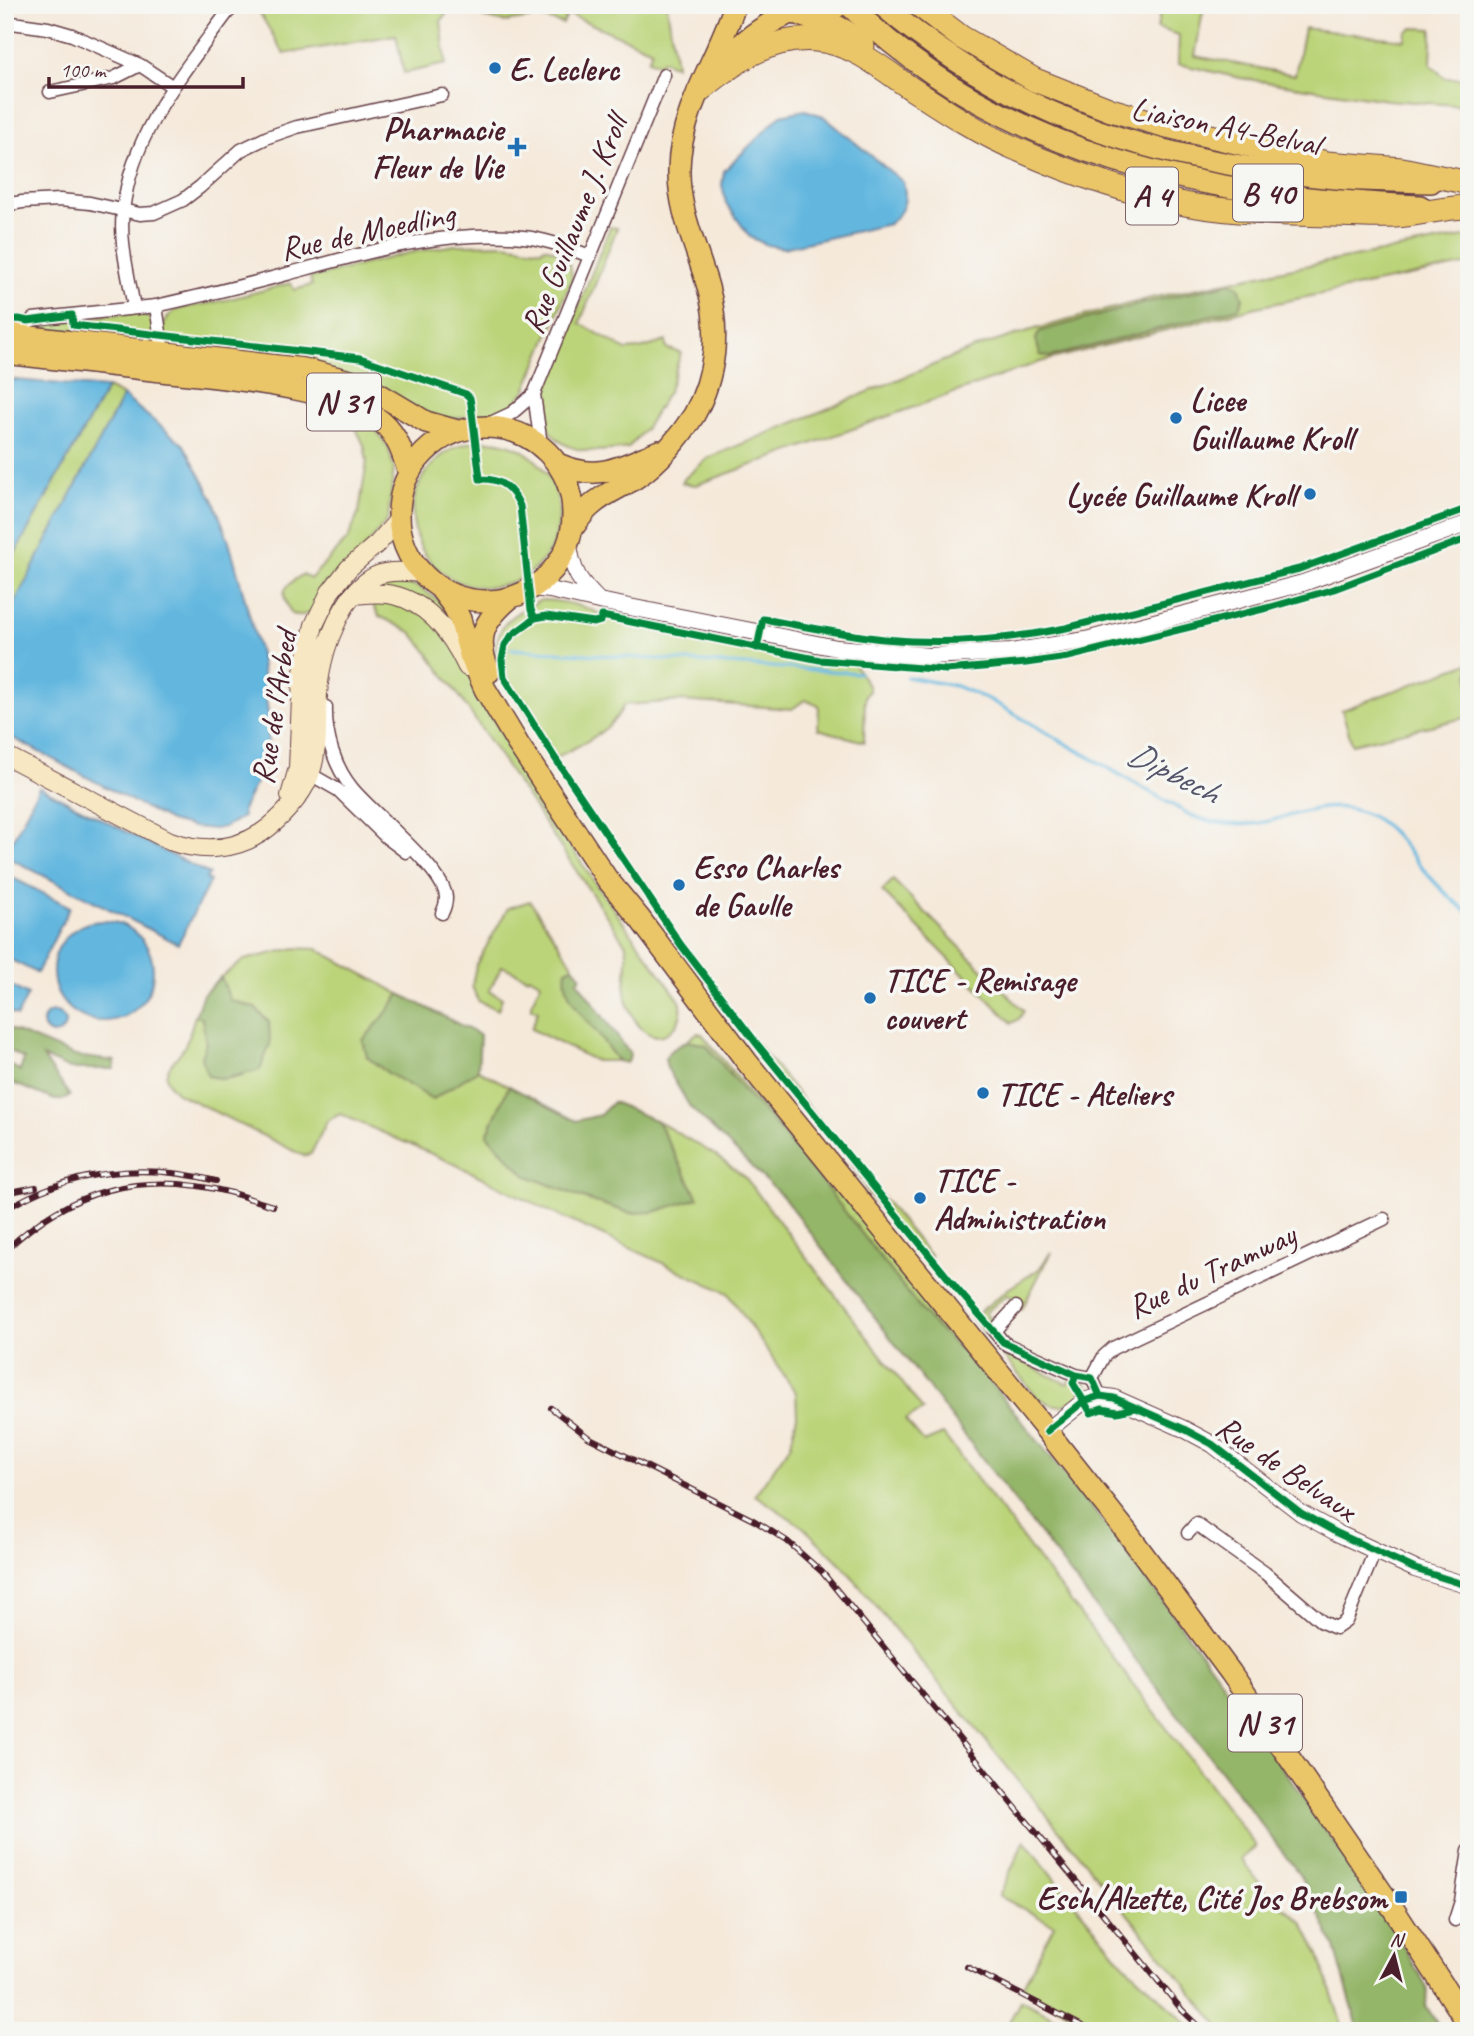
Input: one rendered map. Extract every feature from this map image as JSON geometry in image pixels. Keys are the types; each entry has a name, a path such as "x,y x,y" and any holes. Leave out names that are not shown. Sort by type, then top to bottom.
{"highway":[{"name":"A 4","path":"919,5 961,37 1035,80 1111,110 1163,125 1326,163 1402,169 1469,183"},
{"name":"A 4","path":"796,15 829,23 850,33 881,67"},
{"name":"A 4","path":"699,91 737,61 766,46 784,41 816,40 839,44 860,54 946,110 1017,149 1081,175 1149,195 1229,210 1299,214 1397,216 1460,207"}],"main road":[{"path":"570,537 573,503 568,482 558,464 541,446 523,435 503,428 482,426 458,431 438,441 421,455 402,488 399,519 402,539 410,557 422,573 439,587 461,598 485,601 510,598 532,589 554,569 570,537 592,504 638,476 682,432 705,393 714,356 715,320 681,199 679,169 683,132 689,111 720,48 735,5"},
{"path":"766,5 796,15"},
{"path":"699,91 730,53 770,22 796,15 822,13 840,5"},
{"name":"Liaison A4-Belval","path":"882,5 926,41 967,69 1032,105 1103,133 1170,152 1236,166 1346,179 1469,183"},
{"name":"Liaison A4-Belval","path":"855,12 905,54 958,90 1021,125 1109,159 1213,185 1295,197 1367,204 1460,207"},
{"name":"N 31","path":"14,334 330,374 379,394 426,422 458,431"},
{"name":"N 31","path":"5,353 245,380 349,403 383,422 397,442 409,473"},
{"path":"558,464 582,472 600,473 668,448"},
{"name":"Rue de l'Arbed","path":"286,808 298,768 302,676 314,625 330,592 349,568 378,543 399,519"},
{"name":"Rue de l'Arbed","path":"5,755 170,841 212,849 241,843 266,829 303,790 310,774 318,726 320,677 339,618 353,595 369,579 385,573 422,573"},
{"name":"N 31","path":"439,587 460,619 470,655 485,689 607,879 640,919 728,1039 1126,1531 1231,1673 1394,1910 1469,2025"},
{"path":"353,595 391,594 409,600 432,616 449,633 495,720 518,744"},
{"name":"N 31","path":"510,598 493,612 484,626 482,644 485,663 520,728 616,873 640,919"}],"street":[{"path":"134,307 123,234 123,212 132,167 146,131 173,87 227,13 236,5"},
{"path":"5,22 48,28 72,35 140,65 173,87"},
{"path":"50,92 114,78 140,65"},
{"name":"Rue Guillaume J. Kroll","path":"482,426 512,414 534,394 664,75"},
{"path":"5,205 60,200 90,203 123,212 154,213 183,200 242,150 268,136 297,127 442,95"},
{"name":"Rue de Moedling","path":"14,334 33,319 156,306 232,289 370,252 447,238 486,235 526,237 590,256"},
{"path":"156,306 163,352"},
{"name":"Rue Guillaume J. Kroll","path":"534,394 541,446"},
{"path":"532,589 550,590 837,648 929,656 1011,652 1086,640 1303,583 1469,523"},
{"path":"570,537 571,565 581,583 599,601"},
{"path":"307,653 309,675 305,766 310,774 338,790 386,837 435,873"},
{"path":"326,654 326,719 337,762 350,786 411,845 443,884 447,898 442,913"},
{"name":"Rue du Tramway","path":"1092,1378 1104,1356 1113,1348 1384,1219"},
{"path":"1016,1307 994,1331 1003,1342 1076,1375 1092,1378 1100,1396 1084,1401 1047,1431"},
{"name":"Rue de Belvaux","path":"1100,1396 1114,1398 1212,1444 1301,1513 1337,1534 1415,1569 1469,1586"},
{"path":"1188,1533 1196,1524 1265,1573 1322,1622 1336,1628 1346,1621 1375,1551"},
{"path":"1455,1920 1461,1902 1468,1859"}],"green space":[{"path":"255,5 464,5 450,9 441,21 446,64 404,73 396,35 284,54"},
{"path":"471,5 667,5 676,66 662,60 660,65 648,60 652,50 568,14 563,24 539,17 504,22 483,17"},
{"path":"1162,5 1204,5 1195,56 1295,75 1304,28 1405,40 1406,32 1413,28 1432,29 1431,65 1445,78 1469,79 1469,106 1387,100 1240,78 1178,64 1179,35 1157,28"},
{"path":"610,227 617,228 580,323 626,350 666,341 666,348 681,353 669,390 646,428 628,448 576,449 558,440 551,432 544,419 543,400"},
{"path":"1469,236 1469,264 1257,307 1040,362 696,485 682,483 708,458 972,349 1151,298 1288,269","holes":["1231,284 1243,299 1239,308 1050,357 1040,354 1036,339 1041,331 1149,302"]},
{"path":"505,244 542,250 544,247 556,251 568,261 572,279 526,389 515,403 494,413 444,420 248,355 249,346 205,341 204,350 177,347 161,336 152,344 5,328 5,320 19,319 25,325 134,312 163,325 174,311 183,308 291,283 294,290 312,285 310,278 408,253 455,245"},
{"path":"1231,283 1239,286 1243,299 1239,308 1050,357 1040,355 1036,339 1040,331"},
{"path":"107,388 123,396 5,621 5,571"},
{"path":"328,406 354,414 374,428 388,447 394,469 388,519 317,609 296,615 292,614 285,600 285,591 303,574 310,579 348,539 359,512 367,461 364,445 352,420 327,412"},
{"path":"486,441 514,447 537,463 553,486 559,514 553,542 537,565 514,581 486,587 458,581 435,565 419,542 413,514 419,486 435,463 458,447"},
{"path":"403,582 419,587 449,608 495,720 526,779 597,886 680,1001 680,1016 673,1029 667,1033 653,1035 643,1030 635,1019 625,994 626,945 460,697 411,632 379,616 374,607 377,587"},
{"path":"541,600 573,604 602,616 820,660 854,664 869,687 865,695 864,742 818,729 819,706 805,700 792,709 681,701 624,705 603,730 555,758 504,677 502,660 496,660 498,637 506,622 521,610"},
{"path":"1469,663 1469,717 1352,744 1342,710"},
{"path":"893,880 1024,1011 1019,1019 1012,1023 882,891"},
{"path":"530,901 572,963 573,967 567,970 600,1037 618,1061 596,1061 531,1029 538,1011 531,1008 531,1004 541,983 529,976 528,978 502,966 489,991 502,998 498,1010 478,1001 472,986 476,965 508,908"},
{"path":"295,948 317,949 400,994 384,1016 367,1057 388,1073 433,1099 478,1070 509,1086 487,1135 525,1175 630,1213 698,1198 657,1121 712,1153 745,1177 923,1410 905,1420 924,1442 943,1434 1256,1846 1241,1859 1271,1898 1302,1922 1319,1955 1344,2031 1223,2031 844,1567 803,1527 755,1495 791,1444 797,1416 796,1393 728,1293 547,1210 457,1165 340,1114 327,1121 311,1154 304,1156 177,1093 170,1086 166,1075 185,1045 195,1016 202,1018 206,1043 201,1058 209,1076 224,1079 242,1076 255,1008 230,1000 221,977 244,960"},
{"path":"573,967 581,976 578,982 630,1054 626,1063 618,1061 571,999 565,980 566,970"},
{"path":"221,977 230,1000 255,1008 269,1022 270,1044 260,1070 224,1079 208,1076 201,1058 206,1043 202,1018 195,1016 203,994"},
{"path":"400,994 480,1035 478,1070 433,1099 388,1073 367,1057 363,1040"},
{"path":"5,1027 75,1056 115,1061 114,1069 70,1069 43,1057 70,1096 55,1100 5,1080 5,1061 20,1071 24,1059 5,1048"},
{"path":"697,1033 702,1034 750,1093 796,1138 975,1363 929,1320 815,1173 706,1045 687,1041"},
{"path":"687,1041 706,1045 769,1117 929,1320 975,1363 1113,1534 1221,1680 1385,1915 1427,1987 1426,2006 1442,2031 1359,2031 1335,1947 1300,1875 783,1197 690,1107 667,1068 665,1058 670,1051"},
{"path":"757,1044 822,1124 800,1108 752,1048"},
{"path":"509,1086 576,1121 600,1115 613,1102 657,1121 698,1198 654,1212 630,1213 525,1175 487,1135"},
{"path":"850,1158 931,1257 925,1262 869,1195"},
{"path":"1051,1252 1022,1309 1008,1294 985,1313 991,1320 987,1324 1008,1345 1004,1353 1067,1384 1071,1377 1086,1383 1087,1392 1062,1405 1050,1404 1036,1396 972,1318 1008,1289 1039,1269"},
{"path":"1024,1841 1122,1962 1195,2031 1103,2031 1022,1988 1054,1925 999,1896"},
{"path":"1021,2000 1081,2031 1004,2031"}],"water":[{"path":"805,110 823,116 903,182 903,205 889,224 783,248 767,245 750,237 726,203 722,185 724,171 781,115"},
{"path":"5,379 107,388 5,571"},
{"path":"123,396 184,445 213,499 229,541 260,654 269,720 267,760 242,810 243,817 224,827 193,827 170,821 5,734 5,621"},
{"path":"39,787 209,874 206,879 210,881 178,944 5,856"},
{"path":"5,874 70,907 37,973 5,957"},
{"path":"103,921 122,924 139,935 150,952 153,971 150,990 139,1007 122,1018 103,1021 84,1018 67,1007 56,990 53,971 56,952 67,935 84,924"},
{"path":"5,983 28,995 17,1016 5,1010"},
{"path":"54,1012 62,1015 65,1023 62,1031 54,1034 46,1031 43,1023 46,1015"}],"waterway":[{"path":"511,649 859,673"},
{"name":"Dipbech","path":"907,677 956,686 990,700 1190,815 1207,821 1232,825 1250,824 1337,807 1364,813 1390,829 1438,886 1469,912"}],"railway":[{"path":"5,1210 29,1196 55,1186 108,1173 162,1172 216,1181"},
{"path":"5,1251 30,1229 82,1199 139,1185 200,1186 273,1206"},
{"path":"5,1193 36,1187"},
{"path":"551,1408 588,1437 755,1521 787,1541 822,1572 1182,2010 1204,2031"},
{"path":"967,1967 1092,2031"}],"cycle path":[{"path":"5,320 28,321 72,315 73,325 360,358 466,394 471,404 480,479 494,480 504,485 520,506 531,610 535,618"},
{"path":"757,648 763,619 839,633 930,642 1021,636 1066,628 1299,569 1469,508"},
{"path":"1100,1396 1092,1378 1076,1375 1003,1342 757,1044 681,945 555,758 504,677 502,660 505,645 512,635 535,618 546,616 594,623 601,621 602,616 820,660 946,670 1026,663 1068,657 1271,607 1334,589 1469,538"},
{"path":"1076,1375 1073,1383 1091,1413 1102,1409 1117,1412 1135,1408"},
{"path":"1047,1431 1084,1401 1100,1396 1114,1398 1212,1444 1301,1513 1337,1533 1415,1569 1469,1586"}],"place":[{"name":"E. Leclerc","path":"495,68"},
{"name":"Pharmacie Fleur de Vie","path":"517,147"},
{"name":"Licee Guillaume Kroll","path":"1176,418"},
{"name":"Lycée Guillaume Kroll","path":"1310,494"},
{"name":"Esso Charles de Gaulle","path":"679,885"},
{"name":"TICE - Remisage couvert","path":"870,998"},
{"name":"TICE - Ateliers","path":"983,1093"},
{"name":"TICE - Administration","path":"920,1198"},
{"name":"Esch/Alzette, Cité Jos Brebsom","path":"1401,1897"}]}
